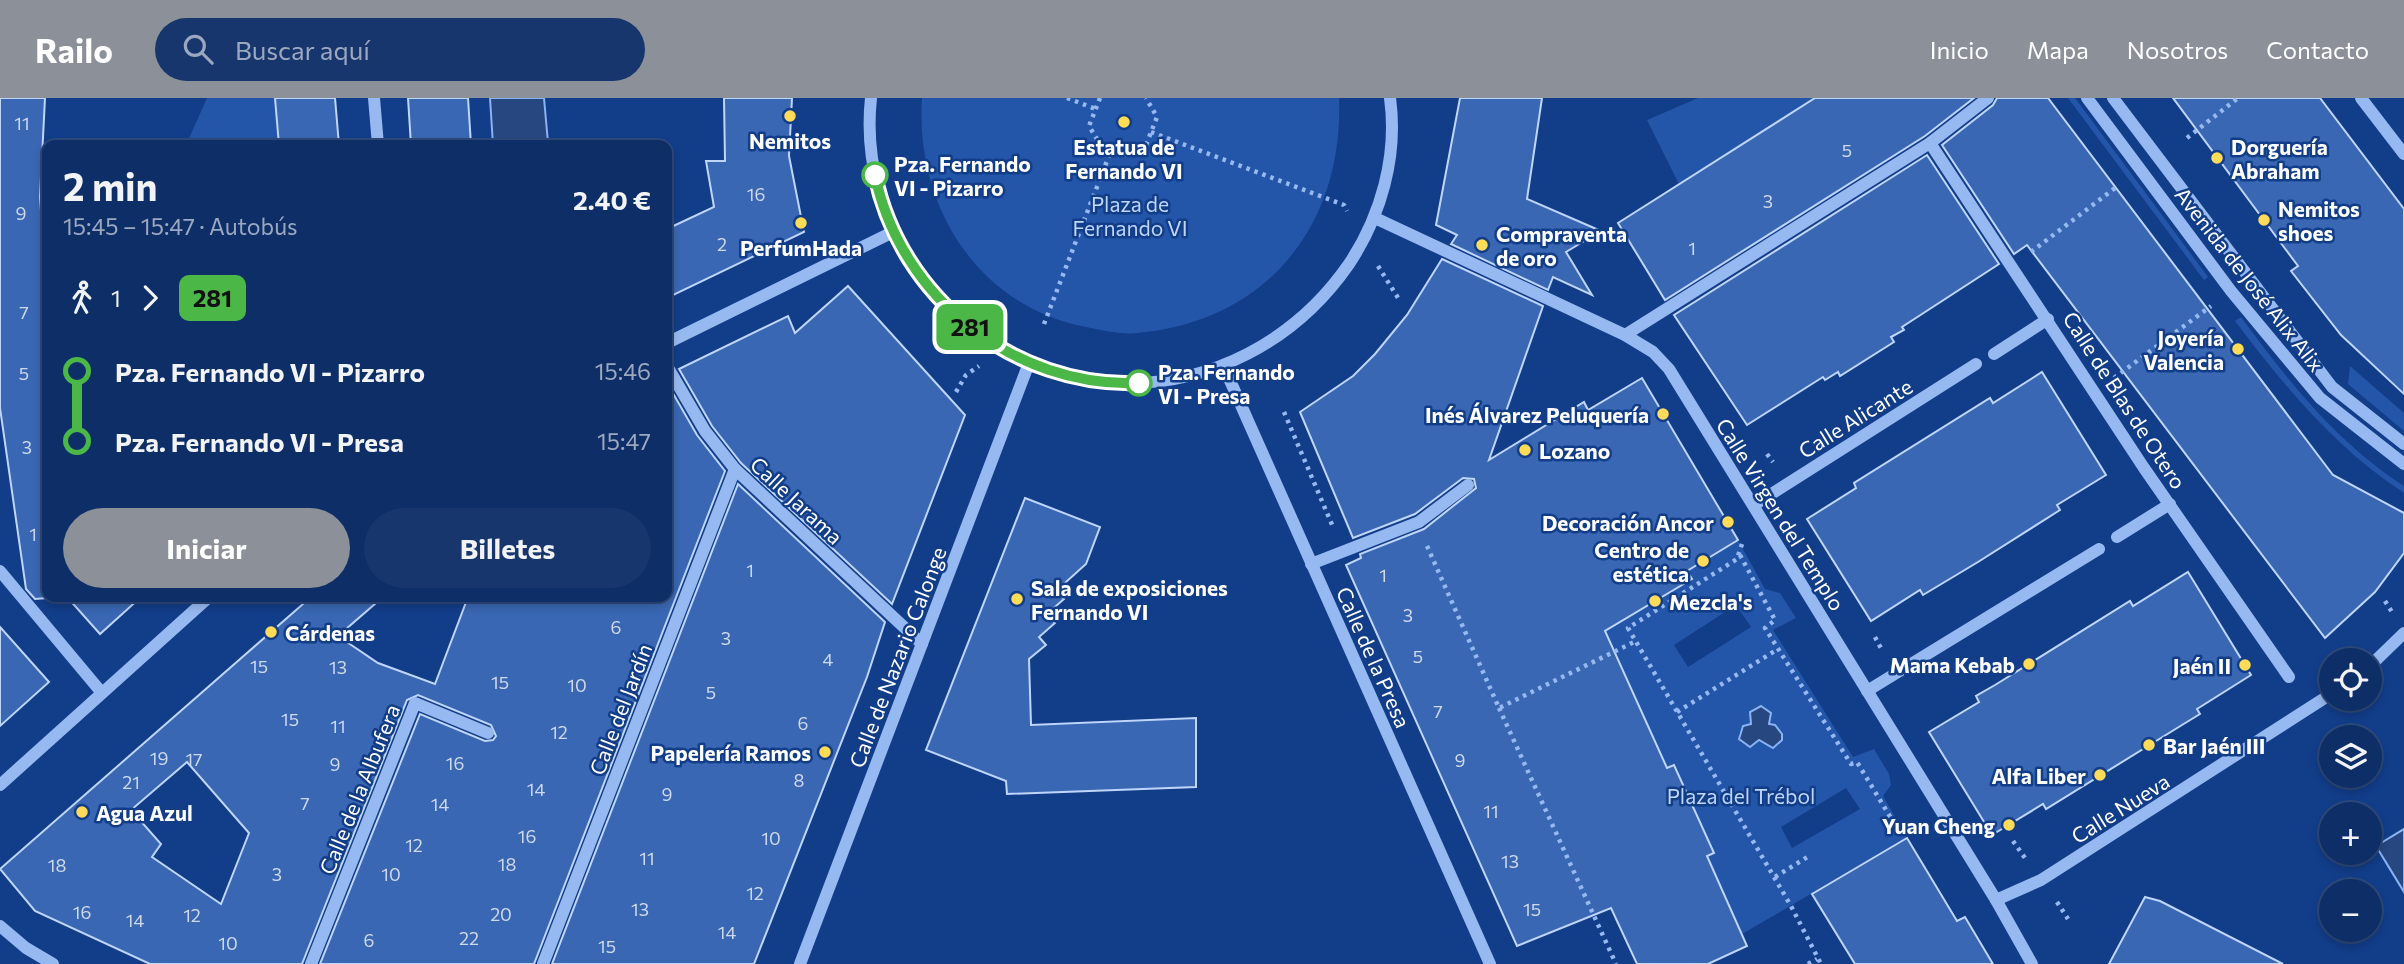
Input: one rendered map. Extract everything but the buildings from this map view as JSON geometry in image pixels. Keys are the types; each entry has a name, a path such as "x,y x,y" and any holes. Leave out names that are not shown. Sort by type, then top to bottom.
{"street":[{"path":"374,98 378,140"},
{"path":"872,98 871,155 879,195 893,232 920,277 954,316 1001,349 1028,363 1088,380 1122,384 1191,377 1224,367 1280,337 1327,295 1363,243 1375,218 1387,176 1393,117 1391,98"},
{"path":"1625,335 1930,143 1988,98"},
{"name":"Avenida de José Alix Alix","path":"2087,98 2231,291 2320,398 2404,464"},
{"name":"Avenida de José Alix Alix","path":"2113,98 2332,387 2404,444"},
{"path":"2361,98 2404,154"},
{"name":"Calle de Blas de Otero","path":"1930,143 2170,504 2289,677"},
{"name":"Calle Virgen del Templo","path":"1375,218 1625,335 1653,352 1669,369 2032,964"},
{"path":"672,341 893,232"},
{"path":"1994,354 2048,319"},
{"name":"Calle de Nazario Calonge","path":"800,964 1028,363"},
{"name":"Calle Alicante","path":"1754,506 1976,364"},
{"name":"Calle de la Presa","path":"1224,367 1489,964"},
{"name":"Calle Jarama","path":"672,375 705,431 735,469 922,644"},
{"name":"Calle del Jardín","path":"542,964 735,469"},
{"path":"1311,564 1419,522 1468,485"},
{"path":"2117,537 2170,504"},
{"path":"1867,691 2099,549"},
{"path":"0,571 102,693"},
{"path":"0,785 203,602"},
{"path":"2382,654 2404,633"},
{"path":"2382,658 2404,646"},
{"name":"Calle de la Albufera","path":"311,964 415,702 488,733"},
{"name":"Calle Nueva","path":"1996,901 2041,880 2319,702"},
{"path":"0,926 53,964"}],"path":[{"path":"1067,98 1096,109"},
{"path":"1100,98 1090,126 1100,144 1127,155 1146,145 1157,117 1146,98"},
{"path":"2187,138 2238,98"},
{"path":"1151,132 1344,205 1348,214"},
{"path":"1044,324 1112,148"},
{"path":"2012,266 2119,185"},
{"path":"1378,266 1400,301"},
{"path":"2096,391 2212,306"},
{"path":"956,392 965,375 989,360"},
{"path":"1284,412 1343,552"},
{"path":"1419,522 1499,708 1616,964"},
{"path":"1741,536 1743,547 1740,554 1628,628 1775,877 1819,961 1808,964"},
{"path":"1740,554 1775,620 1765,628 1851,764 1857,762 1900,832"},
{"path":"1499,708 1636,641"},
{"path":"1677,712 1778,649"},
{"path":"1775,877 1809,856"}],"green space":[{"path":"207,98 275,98 279,140 188,140"},
{"name":"Plaza de Fernando VI","path":"922,98 1339,98 1337,144 1328,187 1312,225 1289,259 1260,287 1225,309 1184,325 1138,333 1118,333 1047,315 1013,297 984,273 960,244 942,212 929,176 923,137"},
{"path":"1698,98 1815,98 1679,184 1647,120"},
{"path":"2068,98 2075,98 2208,277 2204,280"},
{"path":"2241,317 2315,409 2356,450 2404,486 2404,493 2355,456 2312,414 2235,321"},
{"path":"2350,366 2404,413 2404,431 2348,384"},
{"name":"Plaza del Trébol","path":"1738,540 1765,589 1780,593 1796,618 1773,630 1853,757 1874,749 1889,774 1891,785 1883,796 1907,838 1742,934 1707,856 1713,852 1674,765 1667,768 1626,678 1602,633 1687,571","holes":["1736,605 1751,627 1688,667 1674,645","1750,712 1769,724 1759,740 1741,743 1739,733 1752,725","1846,788 1860,809 1792,848 1781,827"]}],"shaded area":[{"path":"490,98 544,98 548,140 493,140"},
{"path":"1761,706 1771,713 1769,724 1775,725 1782,734 1782,740 1773,748 1759,740 1750,747 1739,739 1743,726 1751,724 1750,712"},
{"path":"2404,829 2404,892 2382,856 2382,842"}],"bus line":[{"name":"281","path":"875,175 879,195 893,232 920,277 954,316 1001,349 1054,373 1088,380 1139,383"}],"place":[{"name":"Nemitos","path":"790,116"},
{"name":"Estatua de Fernando VI","path":"1124,122"},
{"name":"Dorguería Abraham","path":"2217,158"},
{"name":"Pza. Fernando VI - Pizarro","path":"875,175"},
{"name":"Nemitos shoes","path":"2264,220"},
{"name":"PerfumHada","path":"801,223"},
{"name":"Compraventa de oro","path":"1482,245"},
{"name":"Joyería Valencia","path":"2238,349"},
{"name":"Pza. Fernando VI - Presa","path":"1139,383"},
{"name":"Inés Álvarez Peluquería","path":"1663,414"},
{"name":"Lozano","path":"1525,450"},
{"name":"Decoración Ancor","path":"1728,522"},
{"name":"Centro de estética","path":"1703,561"},
{"name":"Sala de exposiciones Fernando VI","path":"1017,599"},
{"name":"Mezcla's","path":"1655,601"},
{"name":"Cárdenas","path":"271,632"},
{"name":"Mama Kebab","path":"2029,664"},
{"name":"Jaén II","path":"2245,665"},
{"name":"Bar Jaén III","path":"2149,745"},
{"name":"Papelería Ramos","path":"825,752"},
{"name":"Alfa Liber","path":"2100,775"},
{"name":"Agua Azul","path":"82,812"},
{"name":"Yuan Cheng","path":"2009,825"}]}
